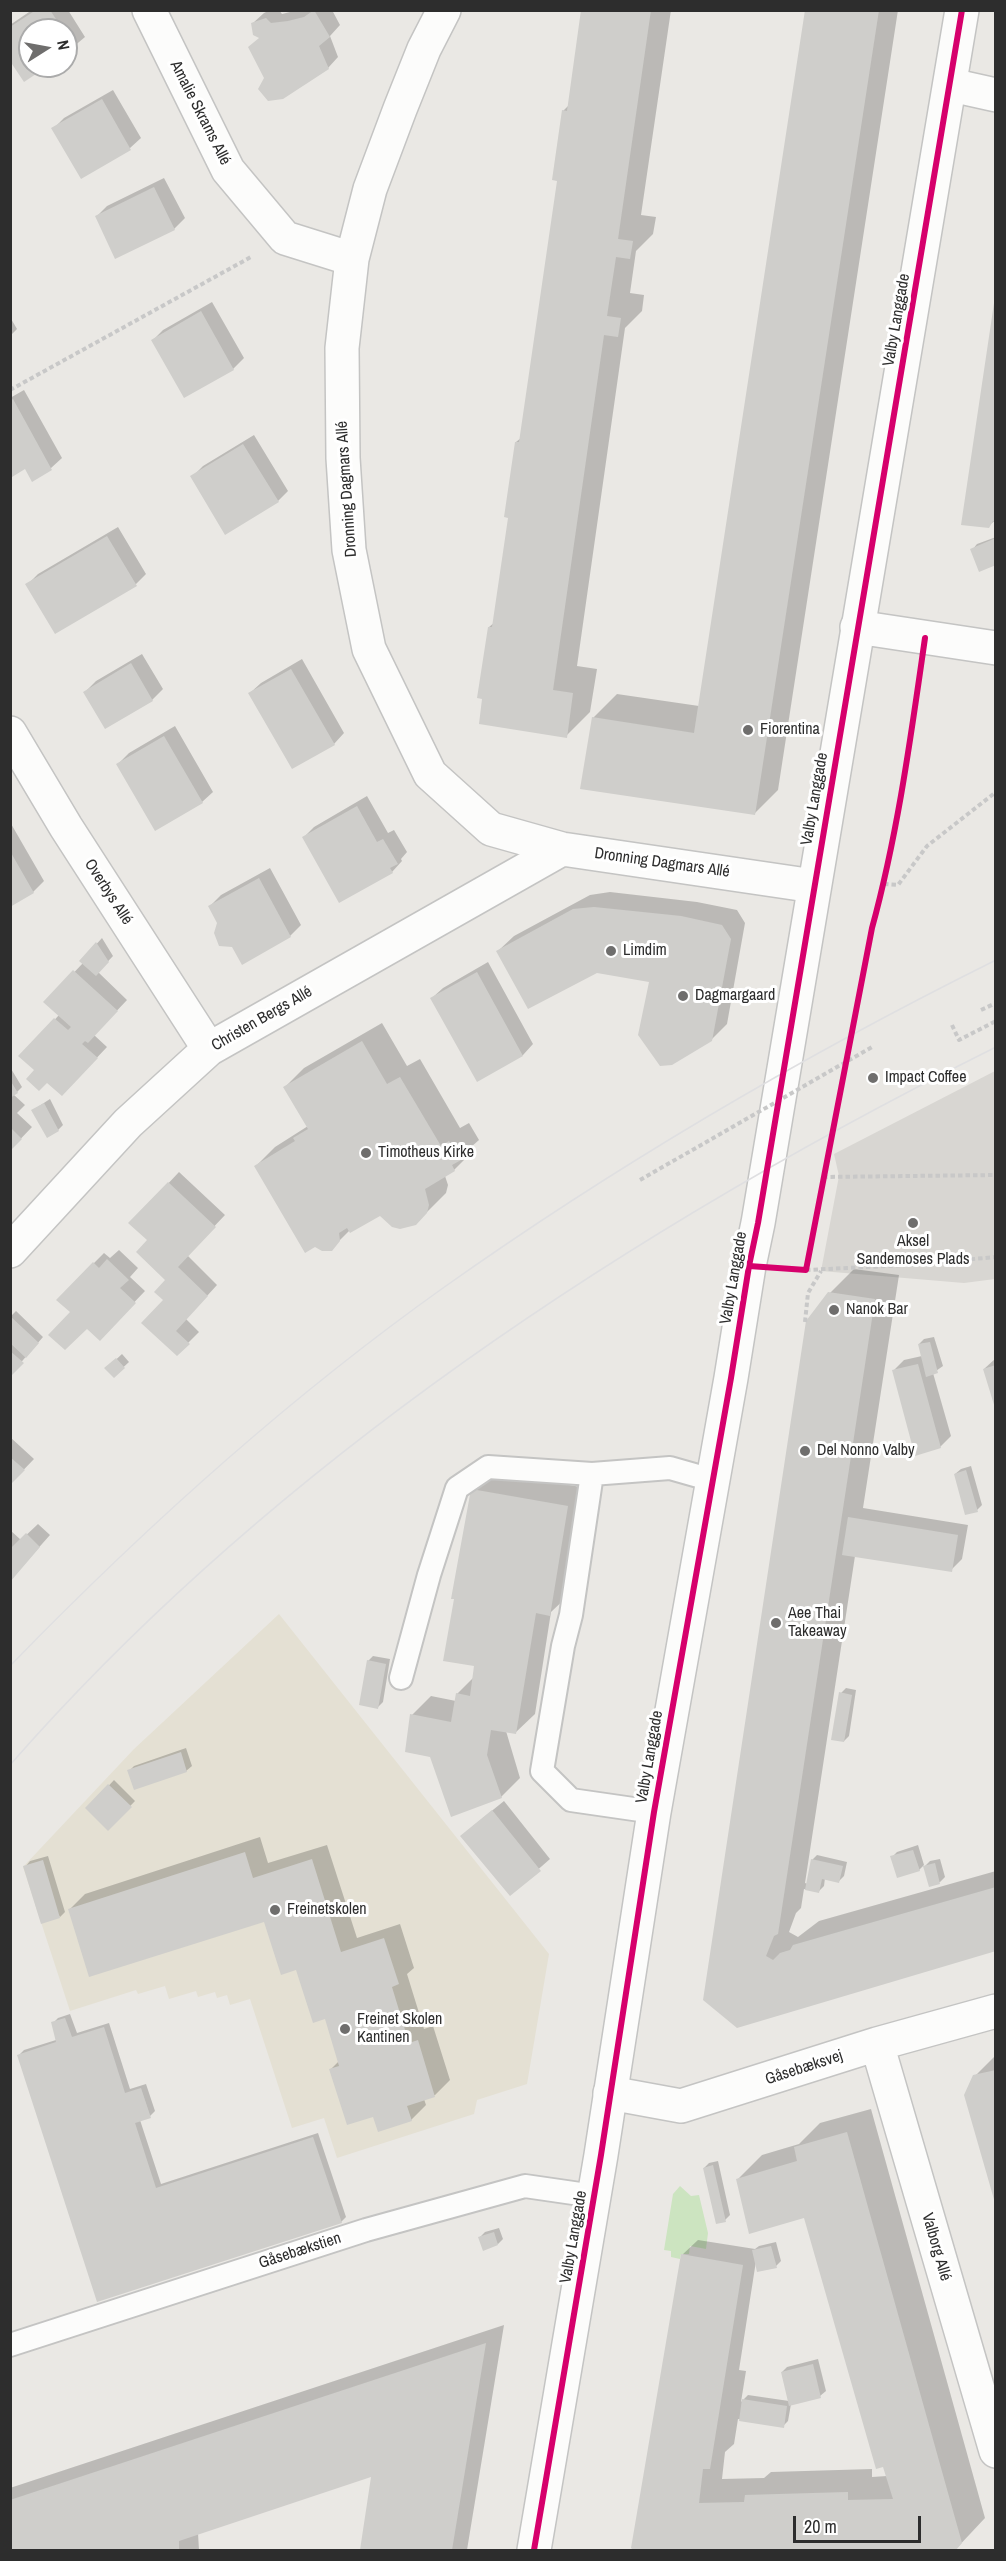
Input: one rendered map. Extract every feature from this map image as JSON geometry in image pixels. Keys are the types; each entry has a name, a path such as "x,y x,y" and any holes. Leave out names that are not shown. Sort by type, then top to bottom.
{"street":[{"name":"Amalie Skrams Allé","path":"148,10 228,170 285,238"},
{"name":"Dronning Dagmars Allé","path":"444,10 424,49 370,189 352,259 342,348 343,458 349,550 369,649 430,774 491,829 562,849 814,886"},
{"name":"Valby Langgade","path":"534,2550 594,2196 654,1812 758,1223 962,10"},
{"path":"951,84 996,95"},
{"path":"285,238 352,259"},
{"path":"857,627 996,648"},
{"name":"Overbys Allé","path":"10,733 66,827 209,1049"},
{"name":"Christen Bergs Allé","path":"10,1251 128,1123 209,1049 562,849"},
{"name":"Gåsebæksvej","path":"610,2093 681,2106 877,2044 996,2011"},
{"name":"Valborg Allé","path":"877,2044 996,2451"}],"lane":[{"path":"401,1678 429,1575 457,1488 488,1467 592,1474 670,1468 712,1480"},
{"path":"592,1474 571,1615 563,1646 542,1771 571,1800 654,1812"},
{"name":"Gåsebækstien","path":"10,2345 366,2230 525,2186 594,2196"}],"path":[{"path":"10,390 285,238"},
{"path":"872,885 898,885 927,846 996,792"},
{"path":"881,895 886,873"},
{"path":"981,1010 996,1003"},
{"path":"952,1025 959,1040 996,1021"},
{"path":"844,1071 848,1047"},
{"path":"640,1180 872,1047"},
{"path":"821,1189 826,1165"},
{"path":"824,1177 996,1175"},
{"path":"749,1266 821,1271 996,1257"},
{"path":"806,1270 808,1258"},
{"path":"805,1322 808,1293 821,1271"}],"shaded area":[{"name":"Aksel Sandemoses Plads","path":"995,1071 995,1279 964,1283 821,1271 839,1176 834,1154"},
{"name":"Freinetskolen","path":"279,1614 549,1954 527,2084 477,2100 474,2114 337,2158 324,2118 292,2128 250,1999 230,2005 227,1995 217,1998 215,1992 198,1997 196,1991 169,1999 165,1986 138,1994 136,1990 70,2011 23,1867 134,1749"}],"green space":[{"path":"680,2186 691,2196 699,2195 708,2233 706,2249 690,2246 689,2254 681,2254 680,2259 671,2257 671,2251 664,2250 673,2194"}],"building":[{"path":"36,10 50,10 55,18 24,18"},
{"path":"314,10 330,37 319,46 329,69 283,99 268,101 258,89 264,78 248,47 259,38 253,35 251,23 266,18 271,23 288,21 304,17"},
{"path":"581,10 651,10 618,239 633,241 630,259 616,257 607,316 621,318 618,337 604,335 553,690 573,693 567,738 479,724 482,699 477,698 488,627 492,627 508,518 504,517 515,442 519,442 557,181 552,180 562,110 567,111"},
{"path":"805,10 879,10 755,815 580,789 592,717 694,733"},
{"path":"18,22 18,73 10,61 10,27"},
{"path":"102,99 131,150 81,179 51,128"},
{"path":"154,187 175,230 115,259 95,216"},
{"path":"994,303 996,522 993,521 989,528 961,525"},
{"path":"201,311 234,370 184,398 151,340"},
{"path":"13,399 52,470 32,482 25,469 12,477 10,475 10,401"},
{"path":"243,444 279,502 225,535 190,476"},
{"path":"107,536 137,586 55,634 25,584"},
{"path":"996,538 996,565 979,572 970,549"},
{"path":"131,663 153,701 105,729 83,692"},
{"path":"291,669 335,745 292,769 248,693"},
{"path":"164,736 203,803 155,831 116,764"},
{"path":"357,806 377,842 383,839 398,864 390,868 393,873 339,903 302,837"},
{"path":"10,851 34,893 10,907"},
{"path":"259,878 291,937 242,965 232,947 219,946 214,933 217,923 208,906"},
{"name":"Dagmargaard","path":"594,907 681,916 722,925 731,939 712,1041 672,1065 660,1066 638,1035 649,982 597,973 528,1009 496,951 573,909"},
{"path":"96,942 109,962 96,976 79,961"},
{"path":"73,970 118,1011 88,1043 85,1041 82,1044 98,1058 62,1096 47,1083 39,1091 26,1079 34,1070 18,1056 54,1018 68,1030 71,1027 43,1002"},
{"path":"477,972 523,1056 477,1082 430,998"},
{"name":"Timotheus Kirke","path":"362,1041 387,1084 400,1077 441,1146 449,1141 461,1160 452,1165 455,1171 425,1189 429,1205 427,1213 416,1225 400,1229 392,1227 380,1216 350,1233 347,1228 339,1233 340,1241 332,1251 322,1251 315,1247 305,1253 254,1166 295,1141 293,1138 308,1129 283,1087"},
{"path":"10,1080 18,1093 10,1098"},
{"path":"44,1103 59,1131 47,1138 31,1110"},
{"path":"10,1127 22,1139 10,1151"},
{"path":"168,1182 216,1227 178,1267 208,1296 176,1331 190,1344 177,1356 141,1323 163,1300 154,1292 165,1280 136,1252 147,1240 128,1223"},
{"path":"107,1259 129,1280 120,1288 136,1303 100,1341 87,1329 65,1350 48,1335 70,1312 56,1300 93,1262 99,1268"},
{"path":"828,1292 875,1299 778,1934 774,1936 766,1956 773,1960 780,1953 790,1950 793,1945 996,1887 996,1951 737,2028 703,2000 806,1321"},
{"path":"10,1316 39,1343 26,1358 10,1343"},
{"path":"930,1342 938,1373 926,1377 918,1344"},
{"path":"10,1351 24,1363 10,1377"},
{"path":"116,1358 125,1368 114,1378 104,1368"},
{"path":"918,1364 941,1448 915,1456 892,1370"},
{"path":"996,1365 996,1408 995,1408 983,1369"},
{"path":"10,1457 25,1470 10,1485"},
{"path":"966,1470 978,1512 965,1515 954,1474"},
{"path":"471,1489 568,1506 550,1616 536,1613 516,1734 491,1730 487,1755 502,1798 451,1817 430,1757 405,1752 410,1714 451,1722 456,1693 470,1696 474,1666 443,1661 454,1599 451,1599"},
{"path":"848,1517 958,1535 952,1572 842,1555"},
{"path":"26,1533 40,1547 10,1582 10,1549"},
{"path":"367,1660 386,1664 378,1709 359,1705"},
{"path":"839,1692 852,1695 844,1742 831,1740"},
{"path":"181,1752 187,1772 134,1790 127,1770"},
{"path":"108,1784 132,1807 108,1831 85,1808"},
{"path":"492,1810 541,1871 510,1896 460,1836"},
{"path":"913,1850 920,1871 897,1878 890,1856"},
{"path":"245,1852 253,1878 312,1859 341,1952 384,1938 399,1984 392,1987 409,2043 418,2040 435,2097 407,2106 412,2121 378,2132 373,2117 347,2125 329,2069 339,2066 325,2019 313,2023 296,1970 281,1975 264,1922 89,1977 68,1909"},
{"path":"811,1859 843,1866 839,1883 822,1879 819,1893 805,1890"},
{"path":"43,1860 60,1918 41,1924 23,1866"},
{"path":"935,1863 940,1884 929,1887 923,1866"},
{"path":"65,2018 72,2037 104,2027 125,2093 141,2088 151,2118 135,2123 156,2188 313,2137 342,2223 97,2302 17,2055 56,2042 51,2022"},
{"path":"996,2070 995,2203 964,2095 973,2075"},
{"path":"847,2132 962,2543 956,2550 633,2550 631,2548 681,2254 743,2265 710,2469 703,2469 699,2503 744,2502 745,2495 848,2492 848,2500 893,2499 883,2467 876,2469 804,2218 749,2234 736,2179 797,2161 794,2147"},
{"path":"713,2165 726,2222 716,2224 703,2168"},
{"path":"494,2232 498,2245 483,2251 478,2237"},
{"path":"771,2246 777,2268 757,2272 752,2250"},
{"path":"486,2343 452,2550 360,2550 371,2477 179,2541 179,2550 10,2550 10,2500"},
{"path":"813,2364 821,2398 789,2406 781,2372"},
{"path":"742,2399 787,2406 784,2428 739,2421"}],"tram line":[{"path":"10,1666 164,1515 218,1467 328,1375 443,1288 576,1198 782,1073 996,960"},
{"path":"10,1765 114,1654 226,1549 344,1451 468,1359 596,1273 727,1192 861,1117 996,1047"}],"cycle path":[{"path":"534,2550 601,2155 654,1812 758,1223 962,10"},
{"path":"749,1266 806,1270 872,928 897,820 925,638"}],"place":[{"name":"Fiorentina","path":"748,730"},
{"name":"Limdim","path":"611,951"},
{"name":"Dagmargaard","path":"683,996"},
{"name":"Impact Coffee","path":"873,1078"},
{"name":"Timotheus Kirke","path":"366,1153"},
{"name":"Aksel Sandemoses Plads","path":"913,1223"},
{"name":"Nanok Bar","path":"834,1310"},
{"name":"Del Nonno Valby","path":"805,1451"},
{"name":"Aee Thai Takeaway","path":"776,1623"},
{"name":"Freinetskolen","path":"275,1910"},
{"name":"Freinet Skolen Kantinen","path":"345,2029"}]}
